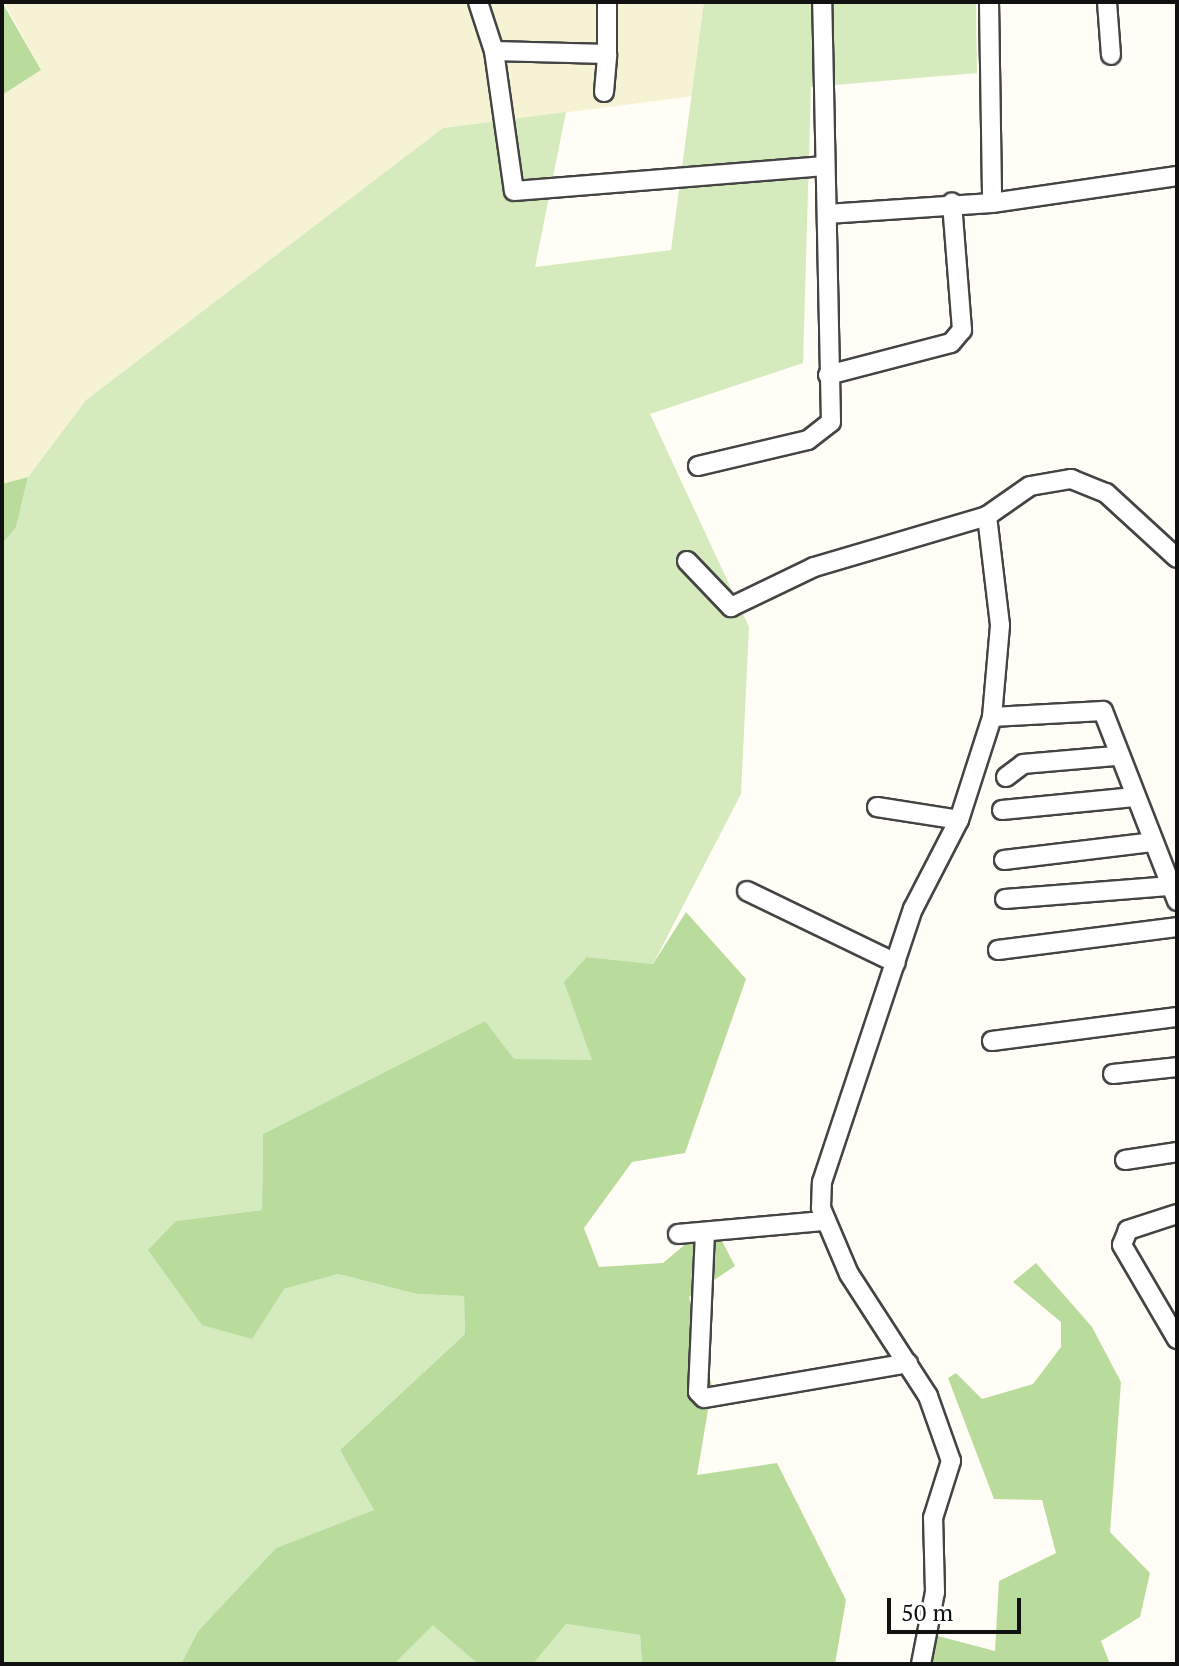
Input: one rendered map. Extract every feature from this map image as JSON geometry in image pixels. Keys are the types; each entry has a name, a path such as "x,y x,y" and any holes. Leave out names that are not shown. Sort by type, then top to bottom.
{"street":[{"path":"478,2 494,51 514,191 825,166"},
{"path":"604,92 607,2"},
{"path":"698,466 819,435 833,412 828,375 822,2"},
{"path":"989,2 992,203"},
{"path":"1107,2 1111,55"},
{"path":"494,51 607,54"},
{"path":"827,214 952,202 992,203 1177,176"},
{"path":"828,375 951,343 962,330 952,202"},
{"path":"687,561 731,607 814,567 987,516 1030,486 1071,479 1106,493 1177,558"},
{"path":"921,1664 935,1592 933,1518 951,1461 939,1418 908,1363 863,1299 825,1221 822,1182 913,909 959,820 992,717 1000,625 987,516"},
{"path":"992,717 1098,708 1111,721 1115,756 1174,893 1005,899"},
{"path":"1006,777 1023,764 1115,756"},
{"path":"1002,810 1134,797"},
{"path":"877,807 959,820"},
{"path":"1004,860 1152,842"},
{"path":"747,891 896,963"},
{"path":"998,950 1177,927"},
{"path":"992,1041 1177,1017"},
{"path":"1113,1074 1177,1067"},
{"path":"1125,1160 1177,1152"},
{"path":"1177,1214 1128,1230 1122,1245 1177,1339"},
{"path":"678,1234 825,1221"},
{"path":"705,1232 698,1392 704,1398 908,1363"}],"shaded area":[{"path":"4,2 704,2 695,96 443,128 86,400 28,477 2,484 2,95 41,70"}],"green space":[{"path":"2,2 41,70 2,95"},
{"path":"704,2 976,2 977,73 811,87 803,363 650,414 749,627 741,794 653,964 587,957 592,1060 514,1060 485,1021 263,1134 262,1210 176,1221 284,1289 338,1274 417,1294 464,1296 465,1334 340,1450 375,1510 276,1548 198,1631 181,1664 2,1664 2,544 16,526 28,477 86,400 443,128 566,112 535,267 671,250"},
{"path":"28,477 16,527 2,544 2,484"},
{"path":"686,912 746,979 685,1153 632,1162 584,1228 599,1267 663,1263 712,1222 735,1266 689,1297 712,1386 697,1475 777,1463 846,1600 835,1664 642,1664 640,1635 566,1624 533,1664 478,1664 433,1625 394,1664 181,1664 198,1631 276,1548 374,1510 340,1450 465,1334 464,1296 417,1294 338,1274 284,1289 252,1339 202,1325 148,1250 176,1221 262,1210 263,1134 485,1021 514,1059 592,1060 564,982 587,957 653,964"},
{"path":"1036,1263 1092,1327 1121,1382 1110,1532 1150,1573 1140,1617 1101,1641 1110,1664 933,1664 934,1635 995,1651 999,1581 1056,1553 1042,1500 994,1499 948,1378 956,1373 982,1399 1033,1384 1061,1347 1061,1322 1013,1282"},
{"path":"433,1624 478,1664 394,1664"},
{"path":"566,1624 640,1635 642,1664 533,1664"}]}
